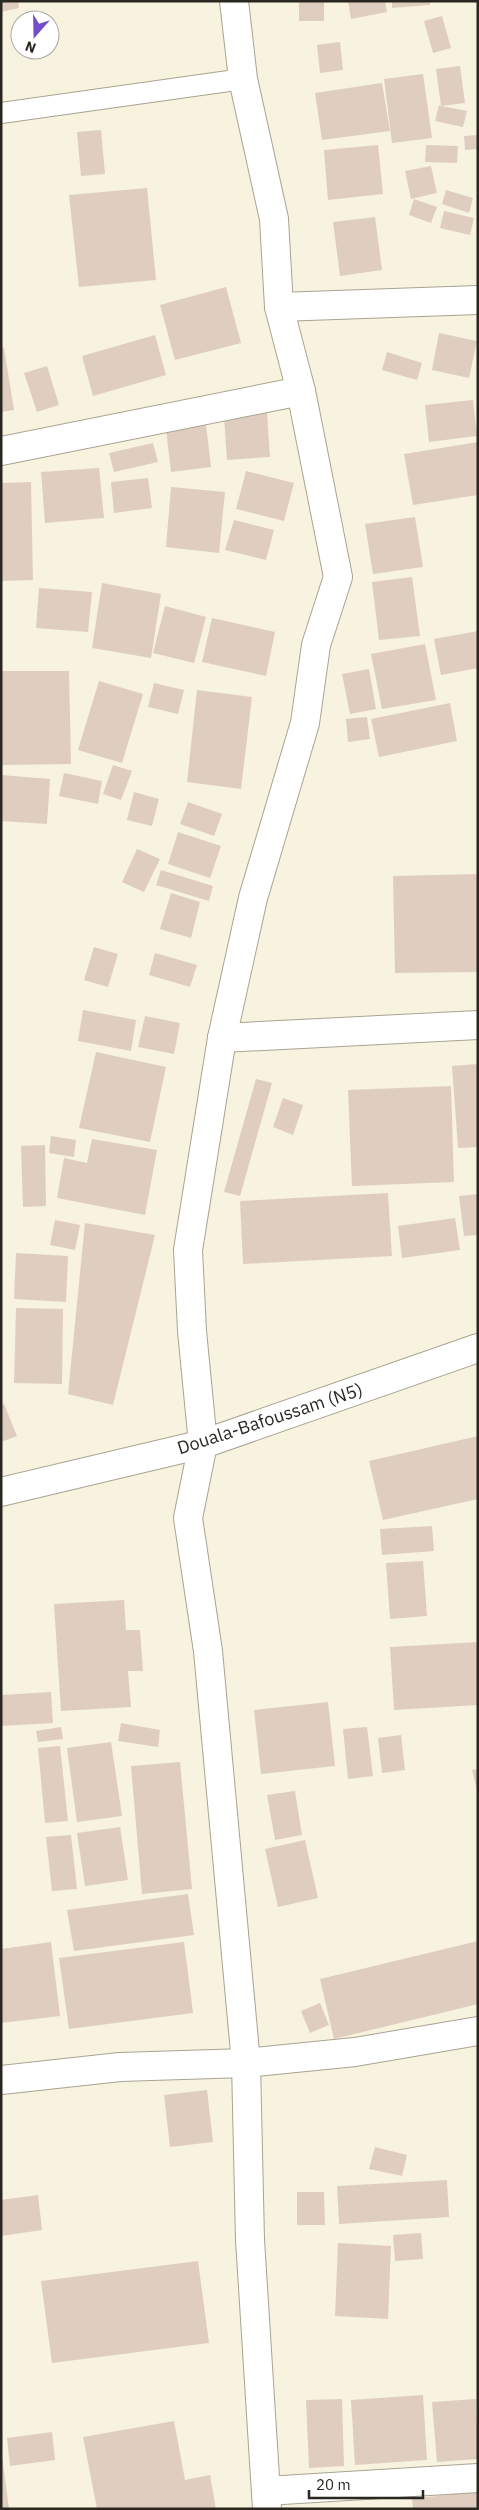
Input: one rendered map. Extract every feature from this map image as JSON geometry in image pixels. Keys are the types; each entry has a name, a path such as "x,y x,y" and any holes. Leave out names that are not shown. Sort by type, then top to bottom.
{"main road":[{"path":"234,1 243,79 274,219 279,308 301,391 338,576 316,645 305,723 253,898 222,1038 188,1250 192,1331 203,1444 188,1518 208,1651 246,2063 250,2240 266,2500 478,2478"},
{"path":"279,308 478,300"},
{"path":"1,451 301,391"},
{"path":"222,1038 478,1025"},
{"name":"Douala-Bafoussam (N5)","path":"1,1492 203,1444 478,1348"},
{"path":"1,2080 120,2067 246,2063 355,2052 478,2031"}],"lane":[{"path":"1,112 243,79"}],"building":[{"path":"1,1 18,1 19,8 1,12"},
{"path":"299,1 324,1 324,21 299,21"},
{"path":"348,1 385,1 387,12 351,19"},
{"path":"392,1 430,1 430,5 392,8"},
{"path":"442,16 451,48 433,53 424,21"},
{"path":"340,42 343,70 320,73 317,45"},
{"path":"460,66 465,103 441,106 436,69"},
{"path":"423,74 432,138 392,143 384,79"},
{"path":"382,83 390,131 322,140 315,93"},
{"path":"439,105 467,111 463,127 435,121"},
{"path":"101,130 105,174 81,176 77,132"},
{"path":"478,135 478,149 465,150 464,136"},
{"path":"378,145 383,194 328,200 324,150"},
{"path":"426,145 458,146 457,163 425,162"},
{"path":"431,166 437,193 411,199 405,171"},
{"path":"147,188 156,280 79,287 69,195"},
{"path":"446,190 473,198 469,213 442,204"},
{"path":"414,199 437,207 431,223 409,215"},
{"path":"444,211 474,218 470,235 440,228"},
{"path":"375,217 382,270 340,276 333,222"},
{"path":"226,287 241,343 175,360 160,305"},
{"path":"439,333 477,341 469,378 432,370"},
{"path":"155,335 166,375 93,396 82,356"},
{"path":"1,348 4,348 14,410 1,412"},
{"path":"387,352 422,363 417,380 382,370"},
{"path":"47,366 59,405 37,412 24,373"},
{"path":"473,400 477,436 429,442 425,405"},
{"path":"267,413 270,457 227,460 224,417"},
{"path":"206,425 211,467 171,472 166,429"},
{"path":"478,442 478,495 413,505 404,454"},
{"path":"153,443 158,462 114,472 109,453"},
{"path":"99,468 104,518 45,523 41,472"},
{"path":"246,471 294,483 284,521 236,509"},
{"path":"148,478 152,508 114,513 111,482"},
{"path":"31,482 33,580 1,581 1,483"},
{"path":"171,487 225,492 219,553 166,547"},
{"path":"415,517 423,567 373,574 365,524"},
{"path":"234,520 274,530 266,560 225,550"},
{"path":"412,577 420,636 379,640 372,582"},
{"path":"102,583 161,594 151,658 92,648"},
{"path":"39,588 92,592 88,632 36,628"},
{"path":"165,606 206,617 194,663 153,653"},
{"path":"212,618 275,632 266,676 202,662"},
{"path":"478,631 478,668 441,675 434,639"},
{"path":"425,644 436,700 382,709 371,654"},
{"path":"369,669 376,709 350,714 342,674"},
{"path":"1,671 69,671 71,764 1,765"},
{"path":"99,681 143,694 122,763 78,750"},
{"path":"154,683 184,690 178,714 148,707"},
{"path":"197,690 252,697 241,789 187,782"},
{"path":"450,703 457,741 379,757 371,719"},
{"path":"367,717 370,739 348,742 346,719"},
{"path":"113,765 132,771 121,800 103,794"},
{"path":"64,773 102,781 98,804 59,796"},
{"path":"1,775 50,779 47,824 1,821"},
{"path":"134,792 159,799 152,826 127,820"},
{"path":"188,802 222,814 214,836 180,824"},
{"path":"178,832 221,846 210,878 168,864"},
{"path":"137,849 160,859 144,892 122,882"},
{"path":"161,870 213,886 209,901 156,885"},
{"path":"478,874 478,972 395,973 393,876"},
{"path":"171,893 200,902 191,938 160,929"},
{"path":"94,947 118,954 108,987 84,980"},
{"path":"155,953 197,965 190,987 149,975"},
{"path":"83,1010 136,1020 131,1051 78,1041"},
{"path":"145,1016 180,1023 174,1054 138,1047"},
{"path":"96,1052 166,1067 150,1142 79,1128"},
{"path":"478,1064 478,1147 458,1148 452,1066"},
{"path":"256,1079 272,1083 240,1196 224,1192"},
{"path":"451,1086 454,1182 352,1186 348,1090"},
{"path":"283,1098 303,1105 293,1135 273,1127"},
{"path":"51,1136 76,1140 74,1157 49,1153"},
{"path":"92,1139 157,1150 145,1215 57,1198 64,1158 87,1163"},
{"path":"45,1145 46,1206 23,1207 21,1146"},
{"path":"388,1193 392,1256 243,1264 240,1201"},
{"path":"478,1194 478,1235 464,1236 459,1196"},
{"path":"455,1218 460,1250 402,1258 398,1226"},
{"path":"55,1220 80,1225 75,1250 50,1245"},
{"path":"85,1223 155,1235 113,1405 68,1394"},
{"path":"16,1253 68,1256 66,1302 14,1299"},
{"path":"16,1308 63,1309 62,1384 14,1383"},
{"path":"4,1404 17,1436 1,1442 1,1405"},
{"path":"478,1436 478,1499 383,1520 369,1461"},
{"path":"432,1526 434,1551 382,1555 380,1529"},
{"path":"423,1561 427,1616 390,1619 386,1563"},
{"path":"124,1600 126,1630 140,1630 143,1671 128,1671 131,1707 61,1711 54,1604"},
{"path":"478,1642 478,1705 394,1710 390,1647"},
{"path":"51,1692 53,1723 1,1726 1,1695"},
{"path":"328,1702 335,1766 261,1774 254,1710"},
{"path":"121,1723 160,1730 158,1747 118,1741"},
{"path":"61,1727 63,1739 38,1742 36,1731"},
{"path":"367,1727 373,1776 348,1779 343,1729"},
{"path":"401,1735 405,1770 382,1773 378,1738"},
{"path":"111,1742 122,1816 77,1822 67,1748"},
{"path":"60,1746 68,1821 45,1823 38,1748"},
{"path":"180,1762 192,1889 142,1894 131,1766"},
{"path":"478,1769 478,1790 477,1790 472,1770"},
{"path":"295,1791 302,1835 275,1840 267,1795"},
{"path":"120,1827 128,1880 85,1886 77,1833"},
{"path":"71,1835 77,1889 52,1891 46,1837"},
{"path":"305,1840 318,1898 278,1907 265,1849"},
{"path":"188,1894 194,1935 74,1951 67,1910"},
{"path":"478,1941 478,2004 334,2039 320,1979"},
{"path":"51,1942 60,2016 1,2023 1,1949"},
{"path":"184,1942 193,2013 69,2029 59,1958"},
{"path":"320,2003 329,2025 310,2033 301,2011"},
{"path":"207,2090 213,2142 170,2147 164,2095"},
{"path":"375,2147 407,2155 402,2176 369,2169"},
{"path":"447,2180 449,2217 339,2224 337,2186"},
{"path":"297,2192 324,2192 325,2225 297,2225"},
{"path":"38,2195 42,2230 1,2236 1,2200"},
{"path":"421,2233 423,2259 395,2261 393,2235"},
{"path":"338,2243 391,2246 388,2319 335,2316"},
{"path":"198,2261 209,2343 52,2363 41,2281"},
{"path":"423,2395 427,2460 355,2465 351,2400"},
{"path":"342,2399 344,2466 309,2468 306,2400"},
{"path":"476,2399 478,2459 437,2462 432,2402"},
{"path":"174,2421 185,2480 210,2475 216,2509 97,2509 83,2437"},
{"path":"52,2432 55,2460 10,2466 7,2438"},
{"path":"2,2456 9,2509 1,2509"},
{"path":"478,2491 478,2509 413,2509 412,2499"}]}
